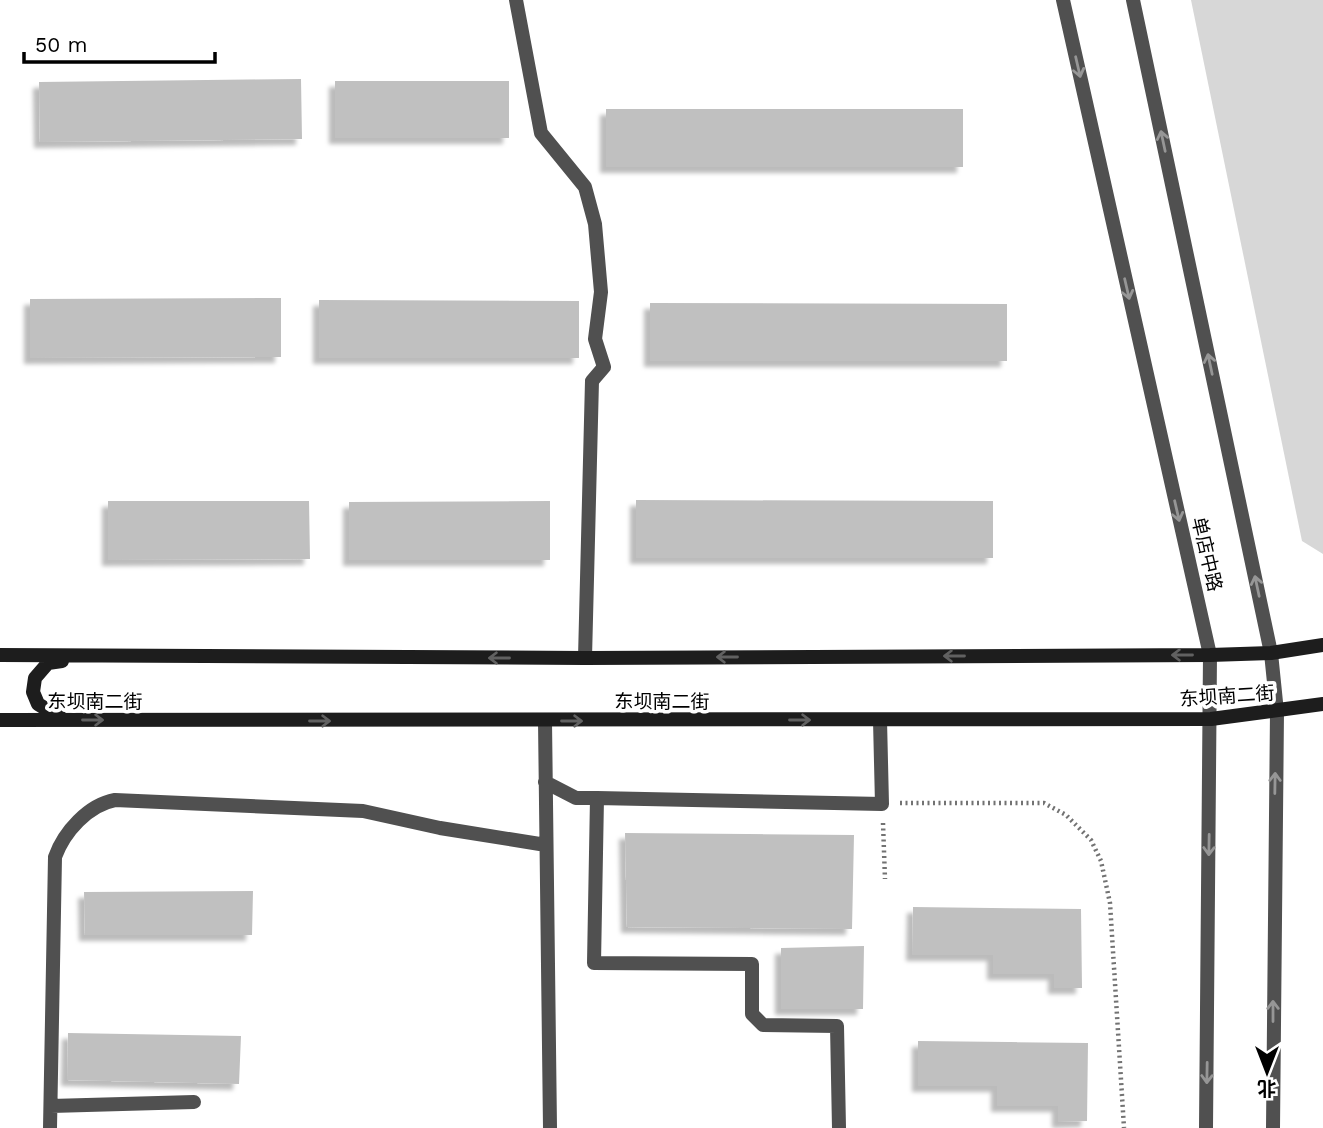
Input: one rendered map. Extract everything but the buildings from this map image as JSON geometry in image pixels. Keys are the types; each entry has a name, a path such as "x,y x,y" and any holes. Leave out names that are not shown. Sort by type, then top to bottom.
{"main road":[{"name":"东坝南二街","path":"0,655 585,658 1210,654 1271,653 1323,645"},
{"path":"65,720 38,704 33,692 35,678 48,663 102,655"},
{"name":"东坝南二街","path":"0,720 1210,719 1323,704"}],"street":[{"path":"516,0 541,133 585,187 595,223 601,292 595,339 604,367 592,381 585,658"},
{"name":"单店中路","path":"1063,0 1210,654 1206,1128"},
{"path":"1133,0 1271,653 1277,712 1273,1128"},
{"path":"545,782 576,798 883,804 880,720"},
{"path":"545,721 550,1128"},
{"path":"597,798 594,963 752,964 752,1014 763,1025 837,1026 839,1128"},
{"path":"50,1128 55,857 59,846 81,819 105,802 115,800 363,811 440,828 546,845"},
{"path":"51,1106 194,1102"}],"path":[{"path":"924,802 1044,803 1066,815 1091,841 1101,861 1110,904 1124,1128"},
{"path":"883,804 885,879"}],"shaded area":[{"path":"1191,0 1323,0 1323,554 1302,541"}]}
